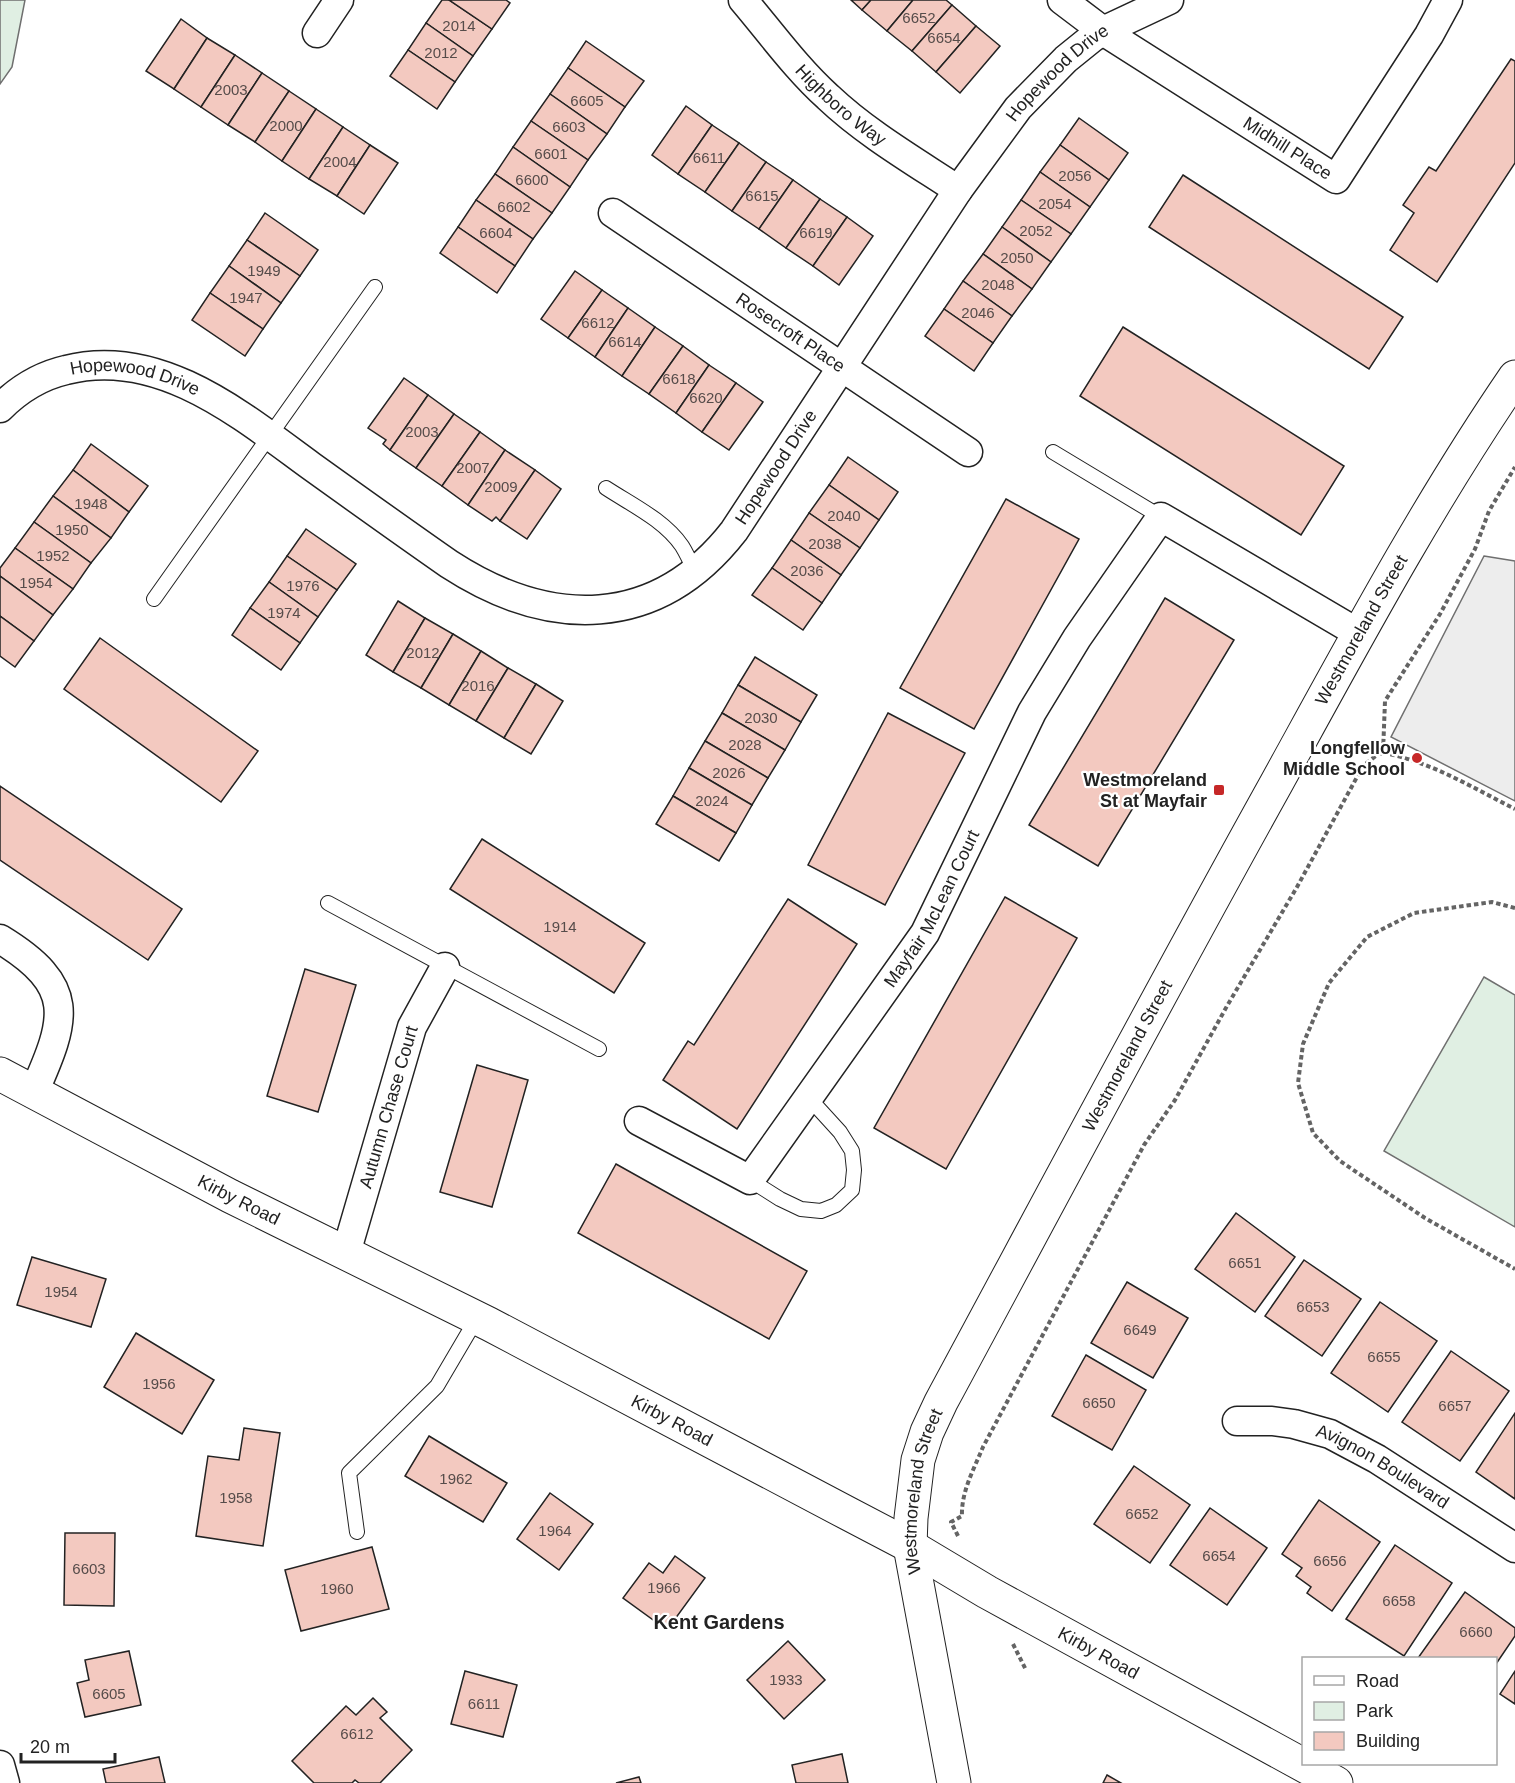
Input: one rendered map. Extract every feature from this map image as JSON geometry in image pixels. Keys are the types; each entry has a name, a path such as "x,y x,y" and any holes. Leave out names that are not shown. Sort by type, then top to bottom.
{"main road":[{"name":"Westmoreland Street","path":"954,1783 910,1546 911,1518 921,1448 941,1402 1224,876 1358,633 1432,505 1515,377"},
{"name":"Kirby Road","path":"0,1074 230,1196 477,1318 910,1546 987,1592 1302,1764"},
{"name":"Kirby Road","path":"1303,1765 1336,1783"}],"street":[{"path":"317,33 339,0"},
{"name":"Highboro Way","path":"743,0 827,97 877,136 958,190"},
{"name":"Midhill Place","path":"1062,0 1103,31 1336,179 1430,35 1448,0"},
{"name":"Hopewood Drive","path":"0,408 23,388 37,379 54,373 91,365 127,365 149,370 188,386 270,436 464,574 495,590 525,601 579,610 616,608 664,592 695,572 726,541 958,190 1000,130 1034,90 1066,59 1103,31 1169,0"},
{"name":"Rosecroft Place","path":"613,213 968,452"},
{"path":"1161,517 1358,633"},
{"name":"Mayfair McLean Court","path":"750,1180 925,933 1032,712 1077,638 1161,517"},
{"path":"0,939 37,964 49,982 58,1005 59,1022 56,1037 34,1092"},
{"name":"Autumn Chase Court","path":"346,1253 412,1027 445,967"},
{"path":"639,1121 750,1180"},
{"name":"Avignon Boulevard","path":"1237,1421 1272,1421 1294,1424 1315,1429 1345,1441 1515,1548"},
{"path":"0,1765 5,1783"}],"lane":[{"path":"154,600 375,287"},
{"path":"1053,452 1161,517"},
{"path":"606,488 668,530 683,548 695,572"},
{"path":"328,903 599,1049"},
{"path":"750,1180 801,1209 821,1211 836,1205 852,1190 854,1170 852,1151 840,1132 809,1098"},
{"path":"357,1532 349,1473 437,1386 477,1318"}],"path":[{"path":"1383,753 1385,701 1440,614 1475,549 1489,511 1515,467"},
{"path":"962,1542 951,1522 962,1516 962,1504 967,1486 983,1447 1144,1145 1162,1121 1297,887 1363,766 1378,754 1406,757 1463,782 1515,809"},
{"path":"1515,908 1492,902 1414,913 1367,937 1329,982 1304,1044 1298,1083 1313,1133 1340,1161 1425,1218 1515,1269"},
{"path":"1012,1641 1026,1670"}],"green space":[{"path":"0,0 25,0 12,67 0,84"},
{"path":"1484,977 1515,995 1515,1227 1384,1151"}],"shaded area":[{"path":"1484,556 1515,561 1515,801 1391,737"}],"building":[{"path":"442,0 449,0 492,29 473,56 426,23"},
{"path":"449,0 506,0 510,3 492,29"},
{"path":"851,0 871,0 862,10"},
{"path":"871,0 913,0 887,31 862,10"},
{"path":"913,0 946,0 952,5 912,51 887,31"},
{"path":"952,5 976,26 936,72 912,51"},
{"path":"181,19 207,38 174,89 146,71"},
{"path":"426,23 473,56 455,82 408,50"},
{"path":"976,26 1000,46 960,93 936,72"},
{"path":"207,38 235,55 201,107 174,89"},
{"path":"586,41 644,81 625,107 568,68"},
{"path":"408,50 455,82 437,109 390,76"},
{"path":"235,55 262,73 228,125 201,107"},
{"path":"1511,59 1515,61 1515,163 1437,282 1390,250 1414,213 1403,205 1429,167 1436,171"},
{"path":"568,68 625,107 607,134 550,94"},
{"path":"262,73 289,91 255,142 228,125"},
{"path":"289,91 316,109 282,161 255,142"},
{"path":"550,94 607,134 588,160 531,121"},
{"path":"686,106 712,125 678,174 652,155"},
{"path":"316,109 343,127 309,179 282,161"},
{"path":"1079,118 1128,153 1109,180 1060,145"},
{"path":"531,121 588,160 570,187 513,147"},
{"path":"712,125 739,143 705,192 678,174"},
{"path":"343,127 370,145 337,196 309,179"},
{"path":"739,143 766,162 732,211 705,192"},
{"path":"370,145 398,163 364,214 337,196"},
{"path":"1060,145 1109,180 1090,207 1040,172"},
{"path":"513,147 570,187 552,213 495,174"},
{"path":"766,162 793,180 759,229 732,211"},
{"path":"1040,172 1090,207 1071,234 1021,200"},
{"path":"495,174 552,213 533,239 476,200"},
{"path":"1183,175 1403,317 1369,369 1149,227"},
{"path":"793,180 820,199 786,248 759,229"},
{"path":"820,199 847,217 813,266 786,248"},
{"path":"476,200 533,239 515,266 458,227"},
{"path":"1021,200 1071,234 1051,262 1002,227"},
{"path":"265,213 318,250 300,276 247,240"},
{"path":"847,217 873,236 839,285 813,266"},
{"path":"458,227 515,266 497,293 440,253"},
{"path":"1002,227 1051,262 1032,289 983,254"},
{"path":"247,240 300,276 281,303 229,266"},
{"path":"983,254 1032,289 1012,316 963,281"},
{"path":"229,266 281,303 263,329 210,293"},
{"path":"575,271 602,290 568,338 541,319"},
{"path":"963,281 1012,316 993,343 944,309"},
{"path":"602,290 628,308 595,357 568,338"},
{"path":"210,293 263,329 245,356 192,320"},
{"path":"628,308 655,327 622,376 595,357"},
{"path":"944,309 993,343 974,371 925,336"},
{"path":"655,327 683,346 649,394 622,376"},
{"path":"1123,327 1344,466 1301,535 1080,396"},
{"path":"683,346 709,365 676,413 649,394"},
{"path":"709,365 736,383 702,432 676,413"},
{"path":"404,378 428,395 390,450 383,444 386,440 368,428"},
{"path":"736,383 763,402 729,450 702,432"},
{"path":"428,395 454,414 416,468 390,450"},
{"path":"454,414 480,432 442,486 416,468"},
{"path":"480,432 505,450 468,505 442,486"},
{"path":"91,444 148,486 129,512 73,470"},
{"path":"505,450 535,470 500,521 496,517 492,521 468,505"},
{"path":"848,457 898,492 879,520 829,485"},
{"path":"73,470 129,512 111,538 53,496"},
{"path":"535,470 561,489 527,539 500,521"},
{"path":"829,485 879,520 860,548 809,513"},
{"path":"53,496 111,538 91,563 34,522"},
{"path":"1006,499 1079,539 974,729 900,688"},
{"path":"809,513 860,548 841,575 791,540"},
{"path":"34,522 91,563 73,589 15,548"},
{"path":"306,529 356,564 337,590 287,556"},
{"path":"791,540 841,575 822,603 772,568"},
{"path":"15,548 73,589 53,615 0,576 0,568"},
{"path":"287,556 337,590 318,617 269,582"},
{"path":"772,568 822,603 803,630 752,595"},
{"path":"0,576 53,615 34,641 0,616"},
{"path":"269,582 318,617 300,643 250,608"},
{"path":"1165,598 1234,640 1098,866 1029,825"},
{"path":"398,601 425,618 393,672 366,655"},
{"path":"250,608 300,643 281,670 232,635"},
{"path":"0,616 34,641 15,667 0,656"},
{"path":"425,618 453,634 421,688 393,672"},
{"path":"453,634 481,651 449,705 421,688"},
{"path":"100,638 258,751 221,802 64,689"},
{"path":"481,651 508,668 476,721 449,705"},
{"path":"755,657 817,695 801,722 738,685"},
{"path":"508,668 536,684 504,738 476,721"},
{"path":"536,684 563,701 531,754 504,738"},
{"path":"738,685 801,722 785,750 722,713"},
{"path":"722,713 785,750 768,778 705,741"},
{"path":"888,713 965,753 885,905 808,865"},
{"path":"705,741 768,778 752,805 689,768"},
{"path":"689,768 752,805 736,833 673,796"},
{"path":"0,786 182,909 148,960 0,860"},
{"path":"673,796 736,833 719,861 656,824"},
{"path":"482,839 645,943 614,993 450,889"},
{"path":"1005,897 1077,938 946,1169 874,1128"},
{"path":"788,899 857,944 737,1129 663,1080 688,1041 694,1045"},
{"path":"305,969 356,985 318,1112 267,1096"},
{"path":"477,1065 528,1080 492,1207 440,1192"},
{"path":"616,1164 807,1271 769,1339 578,1233"},
{"path":"1236,1213 1295,1257 1255,1312 1195,1269"},
{"path":"32,1257 106,1279 91,1327 17,1305"},
{"path":"1304,1260 1361,1299 1322,1356 1265,1316"},
{"path":"1127,1282 1188,1318 1153,1378 1091,1343"},
{"path":"1380,1302 1437,1341 1388,1412 1331,1373"},
{"path":"136,1333 214,1380 182,1434 104,1387"},
{"path":"1451,1351 1509,1391 1460,1461 1402,1422"},
{"path":"1086,1355 1146,1390 1112,1450 1052,1416"},
{"path":"1515,1413 1515,1499 1476,1472"},
{"path":"244,1428 280,1433 263,1546 196,1536 208,1456 239,1460"},
{"path":"429,1436 507,1483 483,1522 405,1476"},
{"path":"1134,1466 1190,1505 1150,1563 1094,1524"},
{"path":"550,1493 593,1524 559,1570 517,1539"},
{"path":"1319,1500 1380,1542 1332,1611 1307,1593 1311,1587 1296,1576 1302,1568 1282,1554"},
{"path":"1210,1508 1267,1548 1227,1605 1170,1565"},
{"path":"65,1533 115,1533 114,1606 64,1605"},
{"path":"1395,1545 1452,1583 1404,1656 1346,1619"},
{"path":"372,1547 389,1609 301,1631 285,1570"},
{"path":"675,1556 705,1578 667,1630 623,1598 649,1563 663,1573"},
{"path":"1465,1592 1515,1628 1515,1636 1497,1663 1497,1657 1419,1657"},
{"path":"788,1641 825,1680 784,1719 747,1680"},
{"path":"129,1651 141,1705 85,1717 77,1683 89,1680 85,1660"},
{"path":"465,1671 517,1685 503,1737 451,1724"},
{"path":"1515,1671 1515,1704 1500,1694"},
{"path":"373,1698 387,1712 380,1718 412,1750 380,1783 359,1783 355,1780 352,1783 314,1783 292,1761 346,1706 356,1715"},
{"path":"842,1754 848,1783 796,1783 792,1765"},
{"path":"159,1757 165,1783 106,1783 103,1769"},
{"path":"1107,1775 1121,1783 1103,1783"},
{"path":"639,1777 641,1783 616,1783"}],"place":[{"name":"Longfellow Middle School","path":"1417,758"},
{"name":"Westmoreland St at Mayfair","path":"1219,790"}],"district":[{"name":"Kent Gardens","path":"719,1622"}]}
